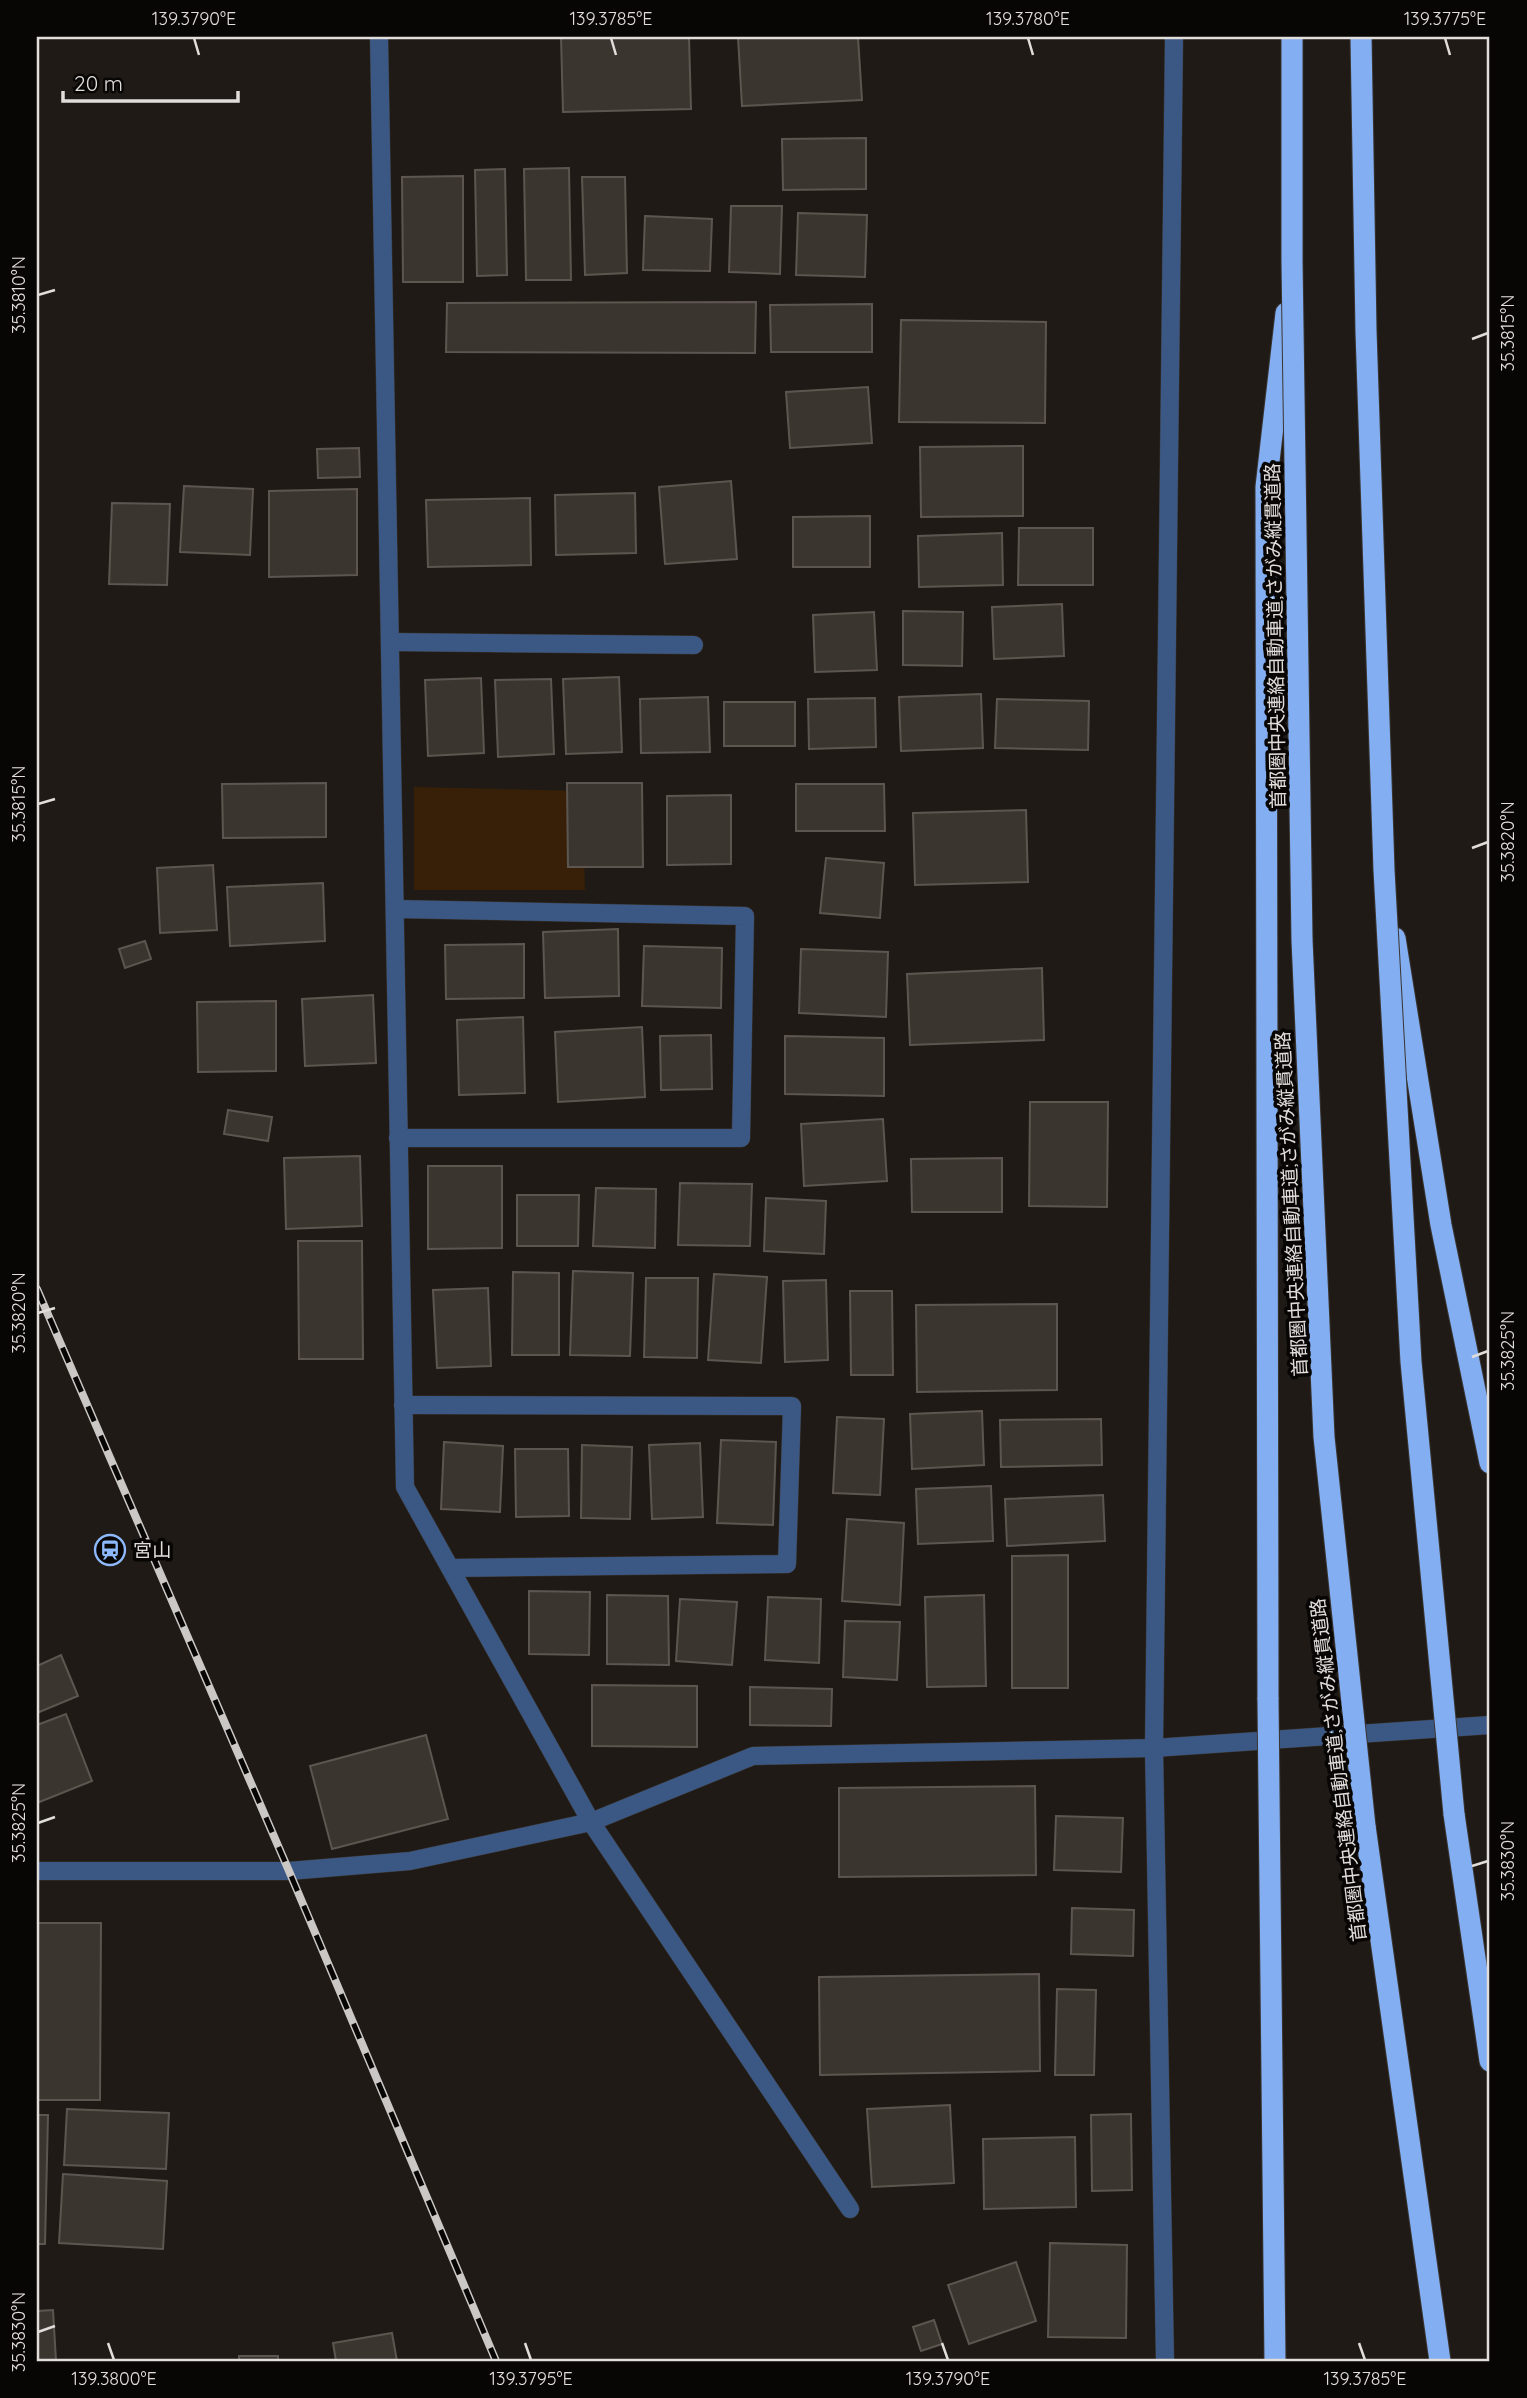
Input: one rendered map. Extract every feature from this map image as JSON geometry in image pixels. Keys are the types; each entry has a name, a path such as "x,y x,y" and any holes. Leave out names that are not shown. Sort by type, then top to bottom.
{"highway":[{"name":"首都圏中央連絡自動車道;さがみ縦貫道路","path":"1292,37 1292,261 1302,940 1324,1437 1365,1825 1440,2361"},
{"path":"1361,37 1367,345 1384,870 1411,1362 1454,1814 1490,2061"},
{"path":"1275,2361 1268,1699 1266,487 1292,261"},
{"path":"1384,870 1441,1225 1490,1463"}],"street":[{"path":"379,37 405,1487 591,1822 850,2208"},
{"path":"1165,2361 1154,1748 1174,37"},
{"path":"390,642 694,645"},
{"path":"395,909 745,916 741,1138 398,1139"},
{"path":"403,1405 792,1406 787,1564 450,1568"},
{"path":"37,1871 289,1871 410,1861 591,1822 753,1756 1154,1748 1490,1725"}],"shaded area":[{"path":"414,787 582,791 585,890 414,890"}],"building":[{"path":"561,37 689,37 691,109 563,112"},
{"path":"738,37 858,37 862,100 742,106"},
{"path":"866,138 866,189 783,190 782,139"},
{"path":"569,168 571,280 526,280 524,169"},
{"path":"505,169 507,275 477,276 475,170"},
{"path":"463,176 463,282 403,282 402,177"},
{"path":"582,177 625,177 627,273 585,275"},
{"path":"731,206 782,206 780,274 729,272"},
{"path":"798,213 867,215 865,277 796,275"},
{"path":"645,216 712,219 710,271 643,270"},
{"path":"756,302 755,353 446,352 447,303"},
{"path":"872,304 872,352 771,352 770,305"},
{"path":"901,320 1046,322 1045,423 899,422"},
{"path":"868,387 872,443 790,448 786,392"},
{"path":"1023,446 1023,516 921,517 920,447"},
{"path":"359,448 360,477 318,478 317,449"},
{"path":"731,481 737,559 665,564 659,487"},
{"path":"184,486 253,489 250,555 180,552"},
{"path":"357,489 357,575 269,577 269,491"},
{"path":"635,493 636,553 556,555 555,495"},
{"path":"530,498 531,565 428,567 426,500"},
{"path":"112,503 170,504 167,585 109,584"},
{"path":"870,516 870,567 793,567 793,517"},
{"path":"1019,528 1093,528 1093,585 1018,585"},
{"path":"1002,533 1003,585 919,587 918,536"},
{"path":"1062,604 1064,656 994,659 992,607"},
{"path":"903,611 963,612 962,666 903,665"},
{"path":"874,612 877,670 815,672 813,615"},
{"path":"619,677 622,752 566,754 563,679"},
{"path":"481,678 484,753 428,756 425,680"},
{"path":"551,679 554,754 498,757 495,680"},
{"path":"981,694 983,748 901,751 899,697"},
{"path":"708,697 710,752 641,753 640,699"},
{"path":"875,698 876,747 809,749 808,699"},
{"path":"997,699 1089,701 1088,750 995,748"},
{"path":"724,702 795,702 795,746 724,746"},
{"path":"326,783 326,837 223,838 222,784"},
{"path":"567,783 642,783 643,867 568,867"},
{"path":"796,784 884,784 885,831 796,831"},
{"path":"731,795 731,864 667,865 667,796"},
{"path":"1026,810 1028,882 915,885 913,813"},
{"path":"826,858 884,863 880,918 820,913"},
{"path":"213,865 217,930 160,933 157,868"},
{"path":"323,883 325,941 230,946 227,887"},
{"path":"618,929 619,996 545,998 543,932"},
{"path":"145,941 151,959 125,968 119,949"},
{"path":"524,944 524,998 446,999 445,945"},
{"path":"644,946 722,948 721,1008 642,1006"},
{"path":"801,949 888,952 886,1017 799,1013"},
{"path":"1042,968 1044,1040 910,1045 907,974"},
{"path":"373,995 376,1063 305,1066 302,999"},
{"path":"276,1001 276,1071 198,1072 197,1002"},
{"path":"523,1017 525,1093 459,1095 457,1020"},
{"path":"642,1027 645,1097 558,1102 555,1032"},
{"path":"711,1035 712,1089 661,1090 660,1036"},
{"path":"785,1036 884,1038 884,1096 785,1094"},
{"path":"1030,1102 1108,1102 1107,1207 1029,1206"},
{"path":"228,1110 272,1117 268,1141 224,1134"},
{"path":"883,1119 887,1181 804,1186 801,1124"},
{"path":"360,1156 362,1226 286,1229 284,1158"},
{"path":"1002,1158 1002,1212 912,1212 911,1159"},
{"path":"428,1166 502,1166 502,1248 428,1249"},
{"path":"680,1183 752,1184 750,1246 678,1245"},
{"path":"596,1188 656,1189 655,1248 593,1246"},
{"path":"517,1195 579,1195 578,1246 517,1246"},
{"path":"766,1198 826,1201 824,1254 764,1251"},
{"path":"298,1241 362,1241 363,1359 299,1359"},
{"path":"573,1271 633,1273 630,1356 570,1355"},
{"path":"513,1272 559,1273 559,1355 512,1355"},
{"path":"714,1274 767,1277 761,1363 708,1360"},
{"path":"646,1278 698,1278 697,1358 644,1357"},
{"path":"826,1280 828,1360 785,1362 783,1281"},
{"path":"488,1288 491,1366 437,1368 433,1290"},
{"path":"850,1291 892,1291 893,1375 851,1375"},
{"path":"1057,1304 1057,1390 917,1392 916,1305"},
{"path":"982,1411 984,1465 912,1469 910,1414"},
{"path":"837,1417 884,1419 880,1495 833,1493"},
{"path":"1101,1419 1102,1465 1001,1467 1000,1420"},
{"path":"721,1440 776,1442 773,1525 717,1523"},
{"path":"444,1442 503,1446 500,1512 441,1509"},
{"path":"700,1443 703,1517 652,1519 649,1445"},
{"path":"582,1445 632,1447 630,1519 581,1518"},
{"path":"515,1449 568,1449 569,1516 516,1517"},
{"path":"991,1486 993,1541 918,1544 916,1489"},
{"path":"1103,1495 1105,1541 1007,1546 1005,1499"},
{"path":"847,1519 904,1523 900,1605 842,1601"},
{"path":"1068,1555 1068,1688 1012,1688 1012,1556"},
{"path":"529,1591 590,1592 589,1655 529,1654"},
{"path":"607,1595 668,1596 669,1665 607,1664"},
{"path":"984,1595 986,1686 927,1687 925,1597"},
{"path":"768,1597 821,1599 819,1663 765,1660"},
{"path":"680,1599 737,1602 732,1665 676,1661"},
{"path":"845,1621 900,1622 897,1680 843,1677"},
{"path":"61,1655 78,1696 37,1713 37,1666"},
{"path":"592,1685 697,1686 697,1747 592,1746"},
{"path":"750,1687 832,1689 831,1726 750,1725"},
{"path":"66,1714 92,1781 37,1803 37,1725"},
{"path":"426,1735 448,1819 332,1849 310,1766"},
{"path":"1035,1786 1036,1875 839,1877 839,1788"},
{"path":"1056,1816 1123,1818 1121,1872 1054,1870"},
{"path":"1072,1908 1134,1910 1133,1956 1071,1954"},
{"path":"37,1923 101,1923 100,2100 37,2100"},
{"path":"1039,1974 1040,2071 820,2075 819,1977"},
{"path":"1057,1989 1096,1990 1094,2075 1055,2075"},
{"path":"950,2105 954,2183 872,2187 867,2109"},
{"path":"67,2109 169,2113 166,2169 64,2165"},
{"path":"1131,2114 1132,2190 1092,2191 1091,2115"},
{"path":"37,2115 48,2115 45,2244 37,2244"},
{"path":"1075,2137 1076,2207 984,2209 983,2139"},
{"path":"63,2174 167,2181 163,2249 59,2243"},
{"path":"1050,2243 1127,2245 1126,2338 1048,2337"},
{"path":"1016,2262 1036,2321 969,2344 948,2285"},
{"path":"53,2310 56,2361 37,2361 37,2311"},
{"path":"934,2320 942,2344 921,2351 913,2327"},
{"path":"392,2333 397,2361 336,2361 333,2343"},
{"path":"239,2356 278,2356 278,2361 239,2361"}],"railway":[{"path":"37,1289 289,1871 496,2361"}],"place":[{"name":"宮山","path":"110,1550"}]}
